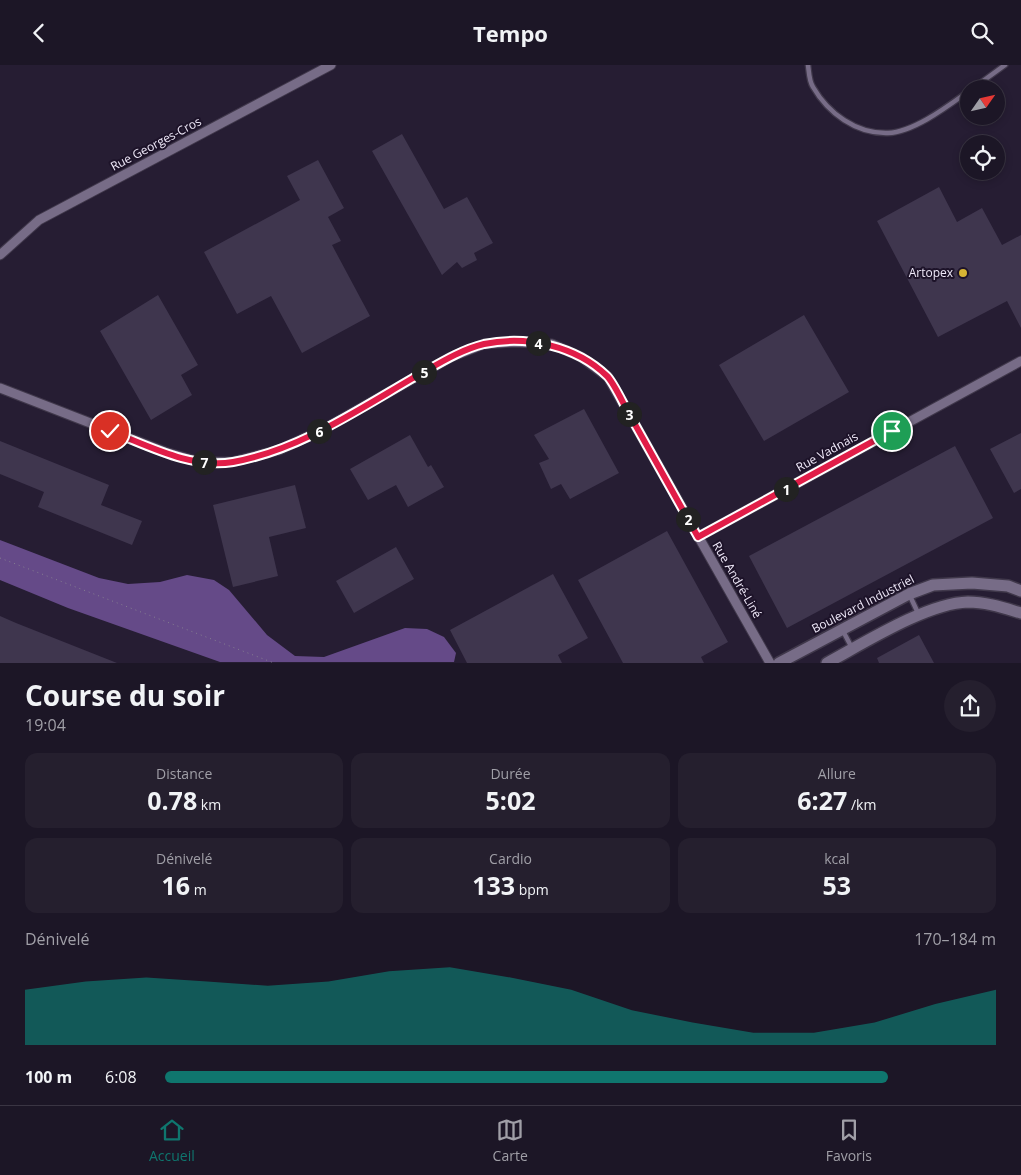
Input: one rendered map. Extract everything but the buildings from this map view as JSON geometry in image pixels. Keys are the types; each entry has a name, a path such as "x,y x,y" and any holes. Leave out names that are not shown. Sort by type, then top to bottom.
{"street":[{"name":"Rue Georges-Cros","path":"0,255 39,220 331,65"},
{"name":"Rue André-Liné","path":"0,388 165,452 199,463 232,462 279,451 324,429 451,357 484,344 516,342 552,345 581,357 608,377 770,663"},
{"name":"Rue Vadnais","path":"698,537 1021,361"},
{"name":"Boulevard Industriel","path":"779,663 909,594 933,585 972,583 1008,587 1021,591"},
{"path":"827,663 936,608 968,602 1000,606 1021,613"}],"lane":[{"path":"808,65 812,86 832,111 850,125 869,130 888,133 909,128 960,97"},
{"path":"984,80 1005,65"},
{"path":"909,594 919,615"},
{"path":"842,629 852,649"}],"path":[{"path":"0,558 274,663"}],"shaded area":[{"path":"0,540 99,578 128,584 160,582 187,575 214,580 229,590 267,635 295,656 324,657 405,628 427,629 444,637 456,653 454,662 220,662 68,608 0,580"}],"place":[{"name":"Artopex","path":"963,273"}],"route":[{"path":"110,431 199,463 232,462 279,451 324,429 451,357 484,344 516,342 552,345 581,357 608,377 698,537 892,431"}]}
